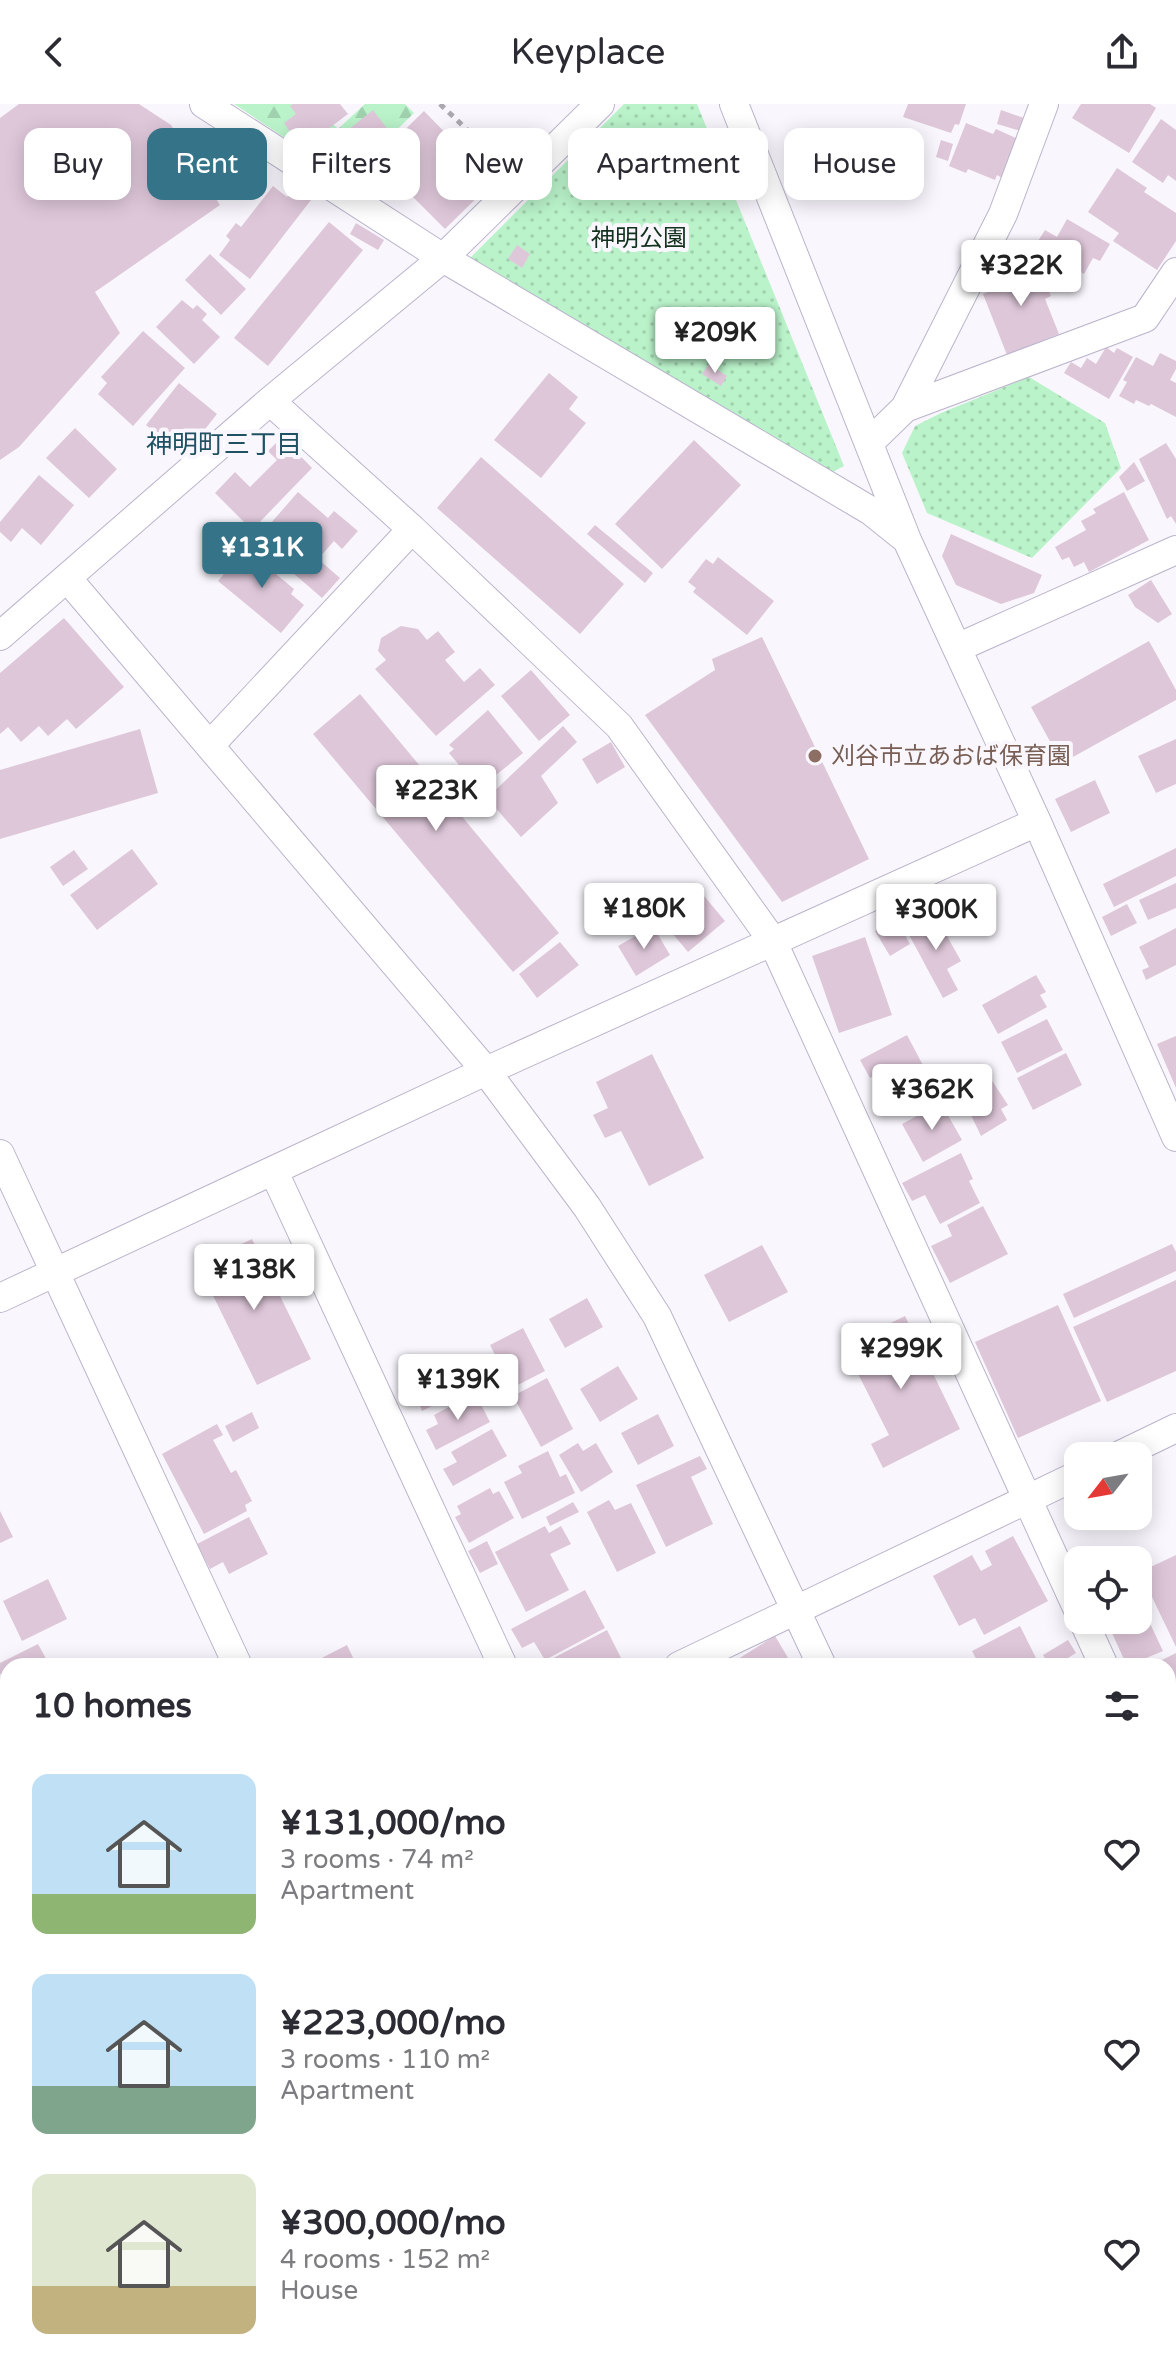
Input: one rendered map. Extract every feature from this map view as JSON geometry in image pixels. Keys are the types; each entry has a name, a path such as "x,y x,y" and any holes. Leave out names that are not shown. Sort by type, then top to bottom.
{"street":[{"path":"204,104 443,258 871,511 907,540"},
{"path":"552,151 600,104"},
{"path":"734,104 907,540 1037,822 1176,1137"},
{"path":"869,443 905,408 1003,214 1044,104"},
{"path":"0,636 270,401 443,258 503,200"},
{"path":"905,408 1145,318 1176,272"},
{"path":"270,401 412,529 619,726 772,940 1064,1580"},
{"path":"211,744 412,529"},
{"path":"957,648 1176,550"},
{"path":"67,578 486,1071 587,1207 657,1316 818,1658"},
{"path":"0,1298 486,1071 1037,822"},
{"path":"0,1154 234,1658"},
{"path":"274,1172 499,1658"},
{"path":"1147,1442 1176,1428"},
{"path":"696,1658 1064,1482"},
{"path":"1089,1634 1100,1658"}],"path":[{"path":"440,104 466,128"}],"green space":[{"path":"234,104 313,104 337,128 283,128 283,137"},
{"path":"365,104 405,104 414,113 399,128 339,128"},
{"name":"神明公園","path":"624,104 697,104 707,128 600,128"},
{"name":"神明公園","path":"568,160 568,200 736,200 844,466 833,472 469,259 528,200 552,200 552,176"},
{"path":"1029,377 1105,423 1121,468 1032,558 927,513 902,453 915,426"}],"building":[{"path":"19,104 139,104 173,128 147,128 147,200 217,200 220,205 95,292 120,333 19,447 0,460 0,118"},
{"path":"340,104 348,114 329,128 288,128 284,123 296,114 290,106"},
{"path":"908,104 966,104 959,125 955,124 951,133 903,117"},
{"path":"1081,104 1150,104 1156,108 1129,153 1072,118"},
{"path":"373,110 387,128 350,128"},
{"path":"1001,110 1024,118 1021,131 997,124"},
{"path":"424,111 441,128 436,128 436,200 475,200 445,229 416,200 420,200 420,128 407,128"},
{"path":"1161,119 1176,130 1176,181 1168,175 1163,183 1132,162"},
{"path":"966,123 993,134 996,129 1018,139 1002,178 997,175 995,180 968,169 966,173 949,166"},
{"path":"941,140 953,144 948,161 936,157"},
{"path":"1117,168 1147,188 1144,192 1176,213 1176,241 1157,270 1113,241 1119,233 1088,212"},
{"path":"273,186 283,194 283,200 311,200 250,279 219,255 230,240 226,236 236,223 241,227 262,200 267,200 267,194"},
{"path":"1067,219 1110,244 1100,261 1093,258 1084,274 1035,246 1045,230 1057,237"},
{"path":"329,222 363,250 268,366 234,338"},
{"path":"356,223 384,240 378,250 350,234"},
{"path":"517,245 530,254 522,268 508,259"},
{"path":"210,254 246,289 221,315 185,280"},
{"path":"1036,260 1051,296 1045,299 1059,334 1007,355 983,294 998,288 994,277"},
{"path":"182,300 193,309 197,305 207,314 202,320 220,337 194,364 156,327"},
{"path":"143,331 185,368 133,426 98,394 107,383 101,377"},
{"path":"1106,347 1114,353 1117,348 1133,357 1109,399 1064,373 1071,362 1081,368 1087,358 1096,364"},
{"path":"1160,353 1176,361 1176,369 1170,380 1176,383 1176,417 1151,404 1149,406 1136,400 1134,404 1119,396 1127,382 1123,380 1136,357 1153,366"},
{"path":"709,364 727,376 721,386 702,374"},
{"path":"549,373 578,397 569,409 586,423 541,478 494,440"},
{"path":"179,383 217,414 184,456 146,425"},
{"path":"75,428 117,469 89,498 46,458"},
{"path":"282,437 312,468 252,530 215,493 235,472 250,487 277,460 268,451"},
{"path":"694,440 741,485 662,569 615,524"},
{"path":"1166,443 1176,459 1176,524 1171,516 1167,519 1139,459"},
{"path":"481,457 624,584 580,634 437,508"},
{"path":"1134,462 1145,481 1127,491 1119,477"},
{"path":"39,475 74,505 41,545 22,528 11,542 0,532 0,522"},
{"path":"298,492 328,518 334,511 358,531 342,549 334,541 318,559 340,578 322,598 270,553 278,543 264,531"},
{"path":"1124,492 1149,540 1089,572 1084,562 1074,567 1069,557 1062,560 1055,547 1086,530 1081,521 1096,513 1093,509"},
{"path":"595,525 653,573 645,583 587,534"},
{"path":"951,534 1042,575 1034,593 1001,604 956,585 942,556"},
{"path":"251,547 263,556 259,560 294,589 291,594 304,605 281,633 218,581"},
{"path":"718,557 774,601 747,635 693,592 696,588 688,582 706,559 713,564"},
{"path":"1151,580 1172,614 1158,623 1135,607 1128,595"},
{"path":"64,618 124,687 76,729 67,719 48,736 39,726 21,742 8,727 0,734 0,673"},
{"path":"401,626 418,629 427,640 438,631 455,652 445,660 464,682 480,668 495,685 436,736 375,669 386,660 378,651 381,638"},
{"path":"762,637 869,859 782,902 645,715 715,670 712,659"},
{"path":"1149,641 1176,690 1176,700 1062,763 1031,707"},
{"path":"531,670 570,715 539,741 501,696"},
{"path":"360,694 559,933 513,972 313,734"},
{"path":"488,710 523,753 479,789 449,753 454,749 449,745"},
{"path":"563,726 577,742 541,776 558,803 521,837 487,798"},
{"path":"140,729 158,793 0,839 0,770"},
{"path":"1176,739 1176,784 1156,793 1138,756"},
{"path":"611,742 625,767 597,784 582,759"},
{"path":"1095,780 1110,813 1071,832 1055,799"},
{"path":"1176,848 1176,876 1114,907 1103,884"},
{"path":"132,849 158,884 97,930 70,895"},
{"path":"74,850 88,869 63,886 50,867"},
{"path":"1176,883 1176,908 1148,920 1139,900"},
{"path":"699,890 725,921 688,952 662,921"},
{"path":"935,891 944,907 907,927 898,911"},
{"path":"1127,904 1137,923 1111,936 1102,917"},
{"path":"942,912 950,925 943,929 961,961 947,969 958,990 943,998 907,931"},
{"path":"896,919 910,944 890,956 875,931"},
{"path":"653,926 670,955 636,976 618,946"},
{"path":"1176,928 1176,965 1146,980 1142,970 1149,967 1139,947"},
{"path":"865,937 892,1015 839,1033 812,956"},
{"path":"560,942 579,965 537,998 519,974"},
{"path":"1036,975 1046,992 1040,995 1047,1007 998,1034 982,1005"},
{"path":"1047,1019 1063,1050 1017,1073 1001,1042"},
{"path":"907,1035 926,1071 887,1091 878,1073 870,1078 860,1060"},
{"path":"1176,1036 1176,1088 1157,1044"},
{"path":"1066,1053 1082,1085 1033,1110 1017,1078"},
{"path":"652,1054 704,1158 649,1186 621,1131 605,1138 593,1115 608,1108 596,1082"},
{"path":"985,1070 1008,1105 1001,1109 1007,1120 981,1136 958,1088"},
{"path":"941,1103 962,1140 923,1162 902,1124"},
{"path":"961,1153 973,1179 969,1181 980,1203 940,1224 925,1195 912,1201 902,1183"},
{"path":"983,1206 1008,1254 950,1283 931,1246 952,1236 947,1225"},
{"path":"252,1239 311,1359 257,1385 198,1265"},
{"path":"1172,1244 1176,1252 1176,1271 1074,1318 1063,1294"},
{"path":"762,1245 788,1292 729,1322 704,1275"},
{"path":"1176,1280 1176,1371 1107,1402 1073,1327"},
{"path":"587,1298 603,1327 565,1348 549,1319"},
{"path":"1058,1305 1101,1401 1018,1438 975,1342"},
{"path":"905,1316 960,1429 883,1468 871,1444 889,1435 844,1346"},
{"path":"523,1328 545,1371 512,1388 490,1345"},
{"path":"459,1358 472,1386 422,1411 419,1403 412,1406 407,1394 422,1387 418,1379"},
{"path":"618,1366 638,1399 600,1422 580,1389"},
{"path":"547,1378 573,1429 541,1447 513,1396"},
{"path":"475,1393 490,1422 436,1450 426,1430 438,1424 434,1415"},
{"path":"252,1412 259,1428 233,1442 225,1426"},
{"path":"658,1414 674,1446 638,1465 621,1433"},
{"path":"217,1424 223,1435 213,1440 231,1473 236,1470 252,1501 245,1505 247,1511 204,1534 162,1454"},
{"path":"492,1429 507,1456 453,1486 443,1469 457,1462 451,1452"},
{"path":"578,1443 583,1451 596,1443 613,1472 581,1492 559,1455"},
{"path":"548,1451 560,1477 566,1474 575,1493 522,1519 504,1482 522,1473 518,1466"},
{"path":"700,1456 707,1469 691,1477 713,1524 666,1547 636,1485"},
{"path":"490,1488 493,1494 499,1491 514,1518 469,1543 455,1517 461,1514 457,1506"},
{"path":"609,1500 615,1510 631,1503 656,1553 617,1572 587,1512"},
{"path":"573,1502 579,1512 550,1526 546,1517"},
{"path":"0,1511 13,1537 0,1543"},
{"path":"249,1517 268,1554 229,1574 223,1562 210,1569 197,1544"},
{"path":"545,1526 549,1533 561,1526 571,1544 550,1554 569,1590 526,1612 495,1552"},
{"path":"1013,1536 1048,1601 984,1635 975,1618 959,1626 933,1576 972,1555 981,1571 992,1565 985,1551"},
{"path":"487,1541 498,1564 480,1573 468,1551"},
{"path":"1176,1555 1176,1647 1152,1597 1152,1566"},
{"path":"48,1579 67,1619 22,1641 3,1601"},
{"path":"585,1590 605,1628 549,1658 544,1658 534,1642 522,1648 511,1629"},
{"path":"1020,1626 1036,1658 976,1658 972,1651"},
{"path":"1152,1628 1163,1651 1146,1658 1123,1658 1112,1634 1152,1634"},
{"path":"607,1630 621,1658 553,1658"},
{"path":"775,1636 788,1658 740,1658"},
{"path":"1068,1640 1076,1653 1068,1658 1045,1658 1043,1655"},
{"path":"38,1644 46,1658 10,1658"},
{"path":"347,1645 353,1658 322,1658"}],"place":[{"name":"刈谷市立あおば保育園","path":"815,756"}],"district":[{"name":"神明町三丁目","path":"224,444"}]}
